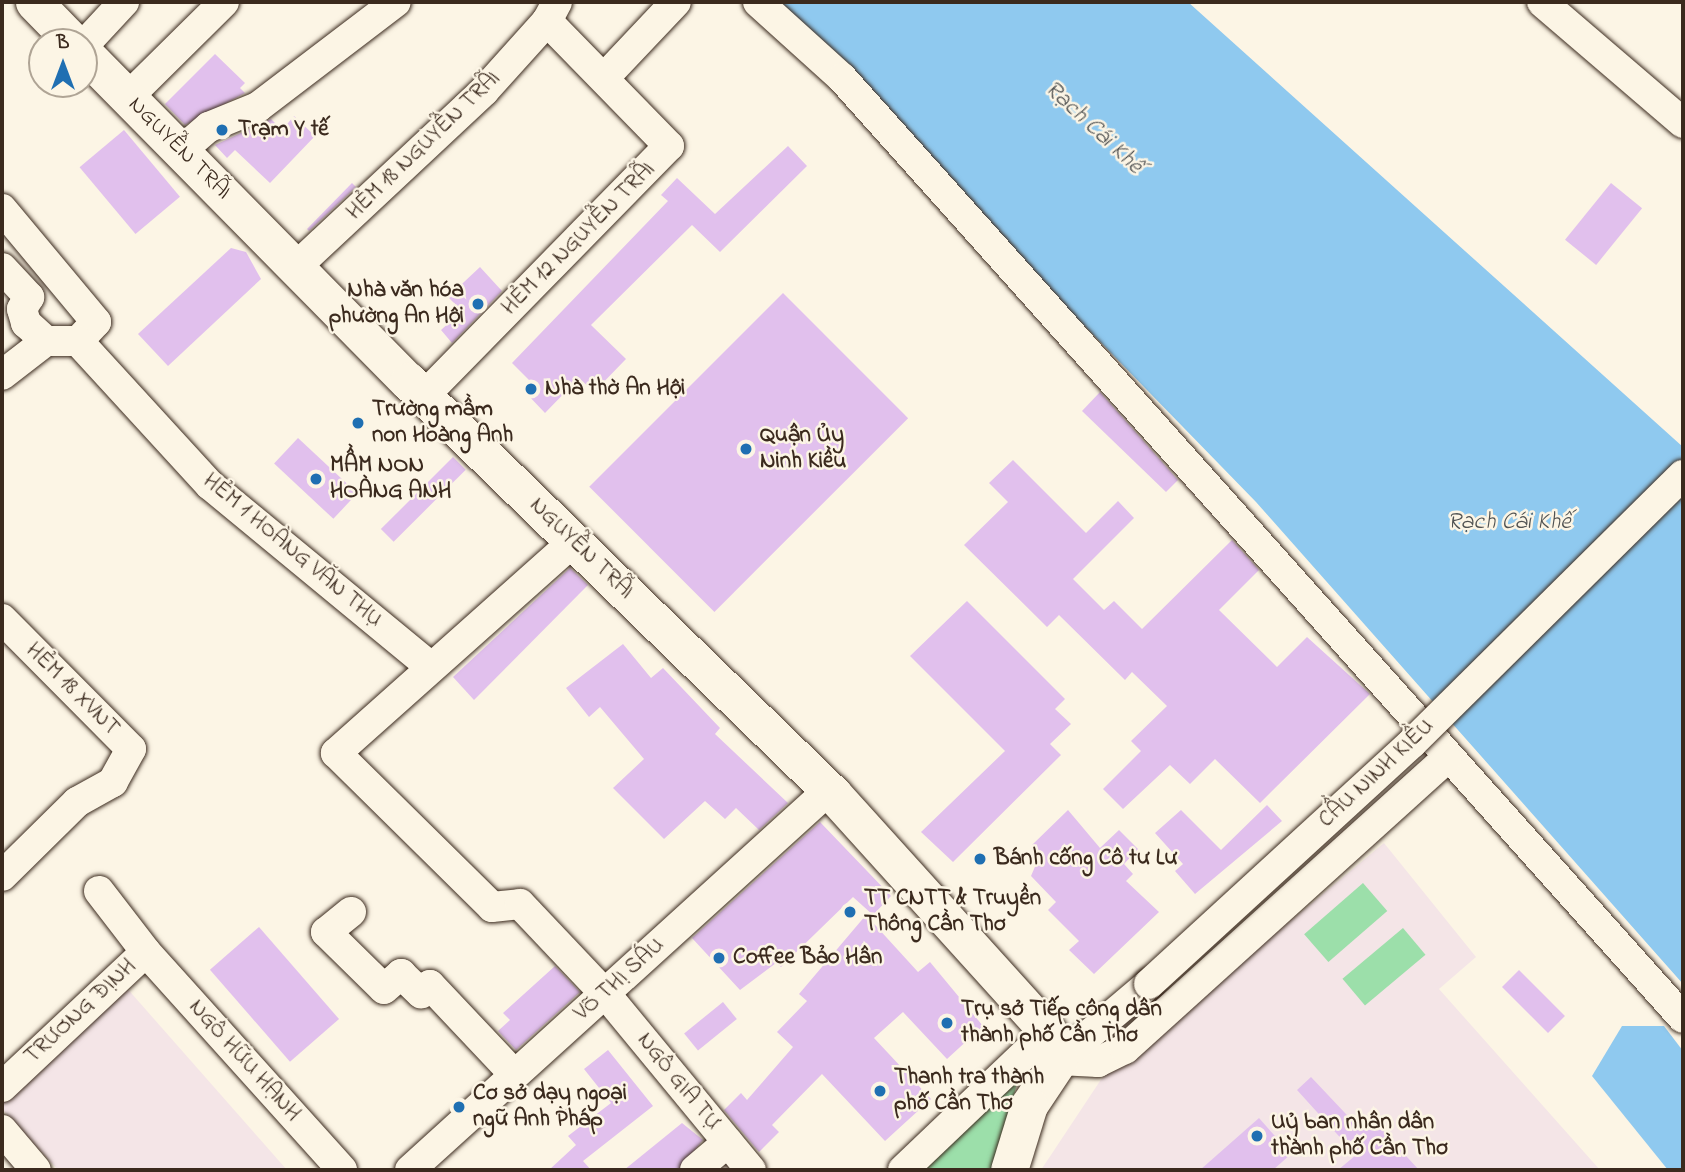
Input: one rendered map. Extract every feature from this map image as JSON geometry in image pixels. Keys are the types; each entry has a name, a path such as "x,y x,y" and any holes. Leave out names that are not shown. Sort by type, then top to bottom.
{"main road":[{"path":"34,2 59,28"},
{"name":"NGUYỄN TRÃI","path":"98,67 424,396 830,790 1054,1046"},
{"path":"1009,1170 1029,1105 1054,1046"}],"street":[{"path":"98,30 124,2"},
{"path":"128,97 224,2"},
{"path":"181,151 209,127 258,107 396,2"},
{"path":"605,77 676,2"},
{"path":"758,2 842,78 1446,759 1683,1018"},
{"path":"1542,2 1683,123"},
{"name":"HẺM 12 NGUYỄN TRÃI","path":"424,396 667,150 667,138 605,77 552,12"},
{"name":"HẺM 18 NGUYỄN TRÃI","path":"296,267 484,91 552,12"},
{"path":"2,209 96,322 78,341 46,341 2,375"},
{"path":"2,268 29,297"},
{"path":"46,341 26,323 22,310 29,297 56,271"},
{"name":"HẺM 1 HOÀNG VĂN THỤ","path":"78,341 210,485 431,667"},
{"name":"CẦU NINH KIỀU","path":"903,1170 1054,1046 1149,984 1412,743 1683,475"},
{"path":"431,667 574,541"},
{"name":"HẺM 18 XVNT","path":"2,620 131,749 113,782 77,803 3,872"},
{"name":"NGÔ GIA TỰ","path":"431,667 335,752 492,907 520,904 605,994 751,1170"},
{"path":"1054,1046 1098,1062 1125,1049 1446,759"},
{"name":"VÕ THỊ SÁU","path":"410,1170 830,790"},
{"name":"NGÔ HỮU HẠNH","path":"99,891 140,944 342,1170"},
{"path":"351,912 326,932 384,989 401,974 421,993 430,985 514,1074"},
{"name":"TRƯƠNG ĐỊNH","path":"2,1087 140,944"},
{"path":"2,1130 36,1170"},
{"path":"695,1170 728,1142"}],"shaded area":[{"path":"1384,843 1476,957 1439,989 1600,1170 1041,1170 1102,1078"},
{"path":"125,986 287,1170 58,1170 2,1109 2,1097"}],"green space":[{"path":"1363,883 1387,911 1328,962 1304,934"},
{"path":"1403,928 1425,955 1365,1006 1342,979"},
{"path":"1020,1069 997,1170 924,1170"}],"water":[{"name":"Rạch Cái Khế","path":"769,2 1188,2 1683,447 1683,984 1256,502"},
{"path":"1622,1026 1664,1026 1683,1051 1683,1170 1668,1170 1592,1076"}],"building":[{"path":"215,54 245,83 240,88 245,93 185,125 165,104"},
{"path":"294,116 315,136 270,183 235,150 227,158 215,145 271,119 282,130"},
{"path":"124,130 180,197 135,234 80,167"},
{"path":"788,146 807,166 720,252 692,225 591,325 626,359 594,392 579,378 545,413 525,392 533,384 512,363 668,201 661,195 677,178 715,214"},
{"path":"352,183 356,187 309,231 307,229"},
{"path":"1611,183 1642,208 1596,265 1565,240"},
{"path":"231,248 246,252 261,279 168,366 138,334"},
{"name":"Nhà văn hóa phường An Hội","path":"480,267 502,291 452,343 441,330 462,311 448,297"},
{"name":"Quận Ủy Ninh Kiều","path":"783,293 908,418 714,612 589,487"},
{"path":"1100,392 1178,480 1166,492 1082,411"},
{"name":"MẦM NON HOÀNG ANH","path":"298,438 357,493 333,519 274,464"},
{"path":"453,457 466,470 394,542 381,529"},
{"path":"1013,460 1086,533 1118,501 1134,518 1073,579 1104,610 1114,601 1142,629 1232,540 1259,570 1219,610 1277,667 1307,637 1370,694 1260,803 1215,759 1190,784 1170,765 1123,809 1103,789 1141,751 1131,741 1167,706 1132,672 1125,680 1059,615 1047,627 964,545 1008,502 989,483"},
{"path":"570,568 588,585 474,700 453,677"},
{"path":"967,601 1065,699 1055,709 1071,724 1050,744 1061,755 953,862 921,832 1005,751 910,656"},
{"path":"623,644 651,678 663,668 720,728 715,734 788,803 759,830 736,808 725,819 705,801 664,839 613,788 644,759 600,707 589,717 566,688"},
{"path":"1267,805 1282,821 1195,894 1175,871 1183,864 1155,833 1181,810 1221,850"},
{"path":"1068,810 1100,848 1119,830 1138,849 1124,864 1133,874 1126,881 1159,912 1094,974 1069,950 1079,941 1048,910 1056,902 1031,876 1040,855 1032,845"},
{"path":"820,822 891,896 873,915 853,897 781,967 776,963 740,990 692,938"},
{"path":"866,915 918,972 930,962 983,1026 947,1059 903,1012 874,1038 931,1099 885,1141 822,1074 772,1125 779,1132 759,1152 724,1110 741,1093 747,1100 793,1047 777,1032 807,1001 799,994"},
{"path":"259,927 339,1019 290,1062 210,970"},
{"path":"555,966 580,992 516,1050 498,1031 510,1020 503,1013"},
{"path":"1519,970 1565,1016 1548,1033 1502,987"},
{"path":"723,1002 737,1019 698,1051 684,1033"},
{"path":"608,1050 653,1106 583,1161 591,1170 549,1170 576,1145 568,1136 611,1103 584,1069"},
{"path":"1311,1077 1362,1131 1373,1120 1419,1170 1338,1170 1356,1155 1297,1090"},
{"name":"Uỷ ban nhân dân thành phố Cần Thơ","path":"1259,1118 1291,1154 1273,1170 1200,1170"},
{"path":"682,1123 703,1140 678,1170 624,1170"}],"place":[{"name":"Trạm Y tế","path":"222,130"},
{"name":"Nhà văn hóa phường An Hội","path":"478,304"},
{"name":"Nhà thờ An Hội","path":"531,389"},
{"name":"Trường mầm non Hoàng Anh","path":"358,423"},
{"name":"Quận Ủy Ninh Kiều","path":"746,449"},
{"name":"MẦM NON HOÀNG ANH","path":"316,479"},
{"name":"Bánh cống Cô tư Lư","path":"980,859"},
{"name":"TT CNTT & Truyền Thông Cần Thơ","path":"850,912"},
{"name":"Coffee Bảo Hân","path":"719,958"},
{"name":"Trụ sở Tiếp công dân thành phố Cần Thơ","path":"947,1023"},
{"name":"Thanh tra thành phố Cần Thơ","path":"880,1091"},
{"name":"Cơ sở dạy ngoại ngữ Anh Pháp","path":"459,1107"},
{"name":"Uỷ ban nhân dân thành phố Cần Thơ","path":"1257,1136"}]}
